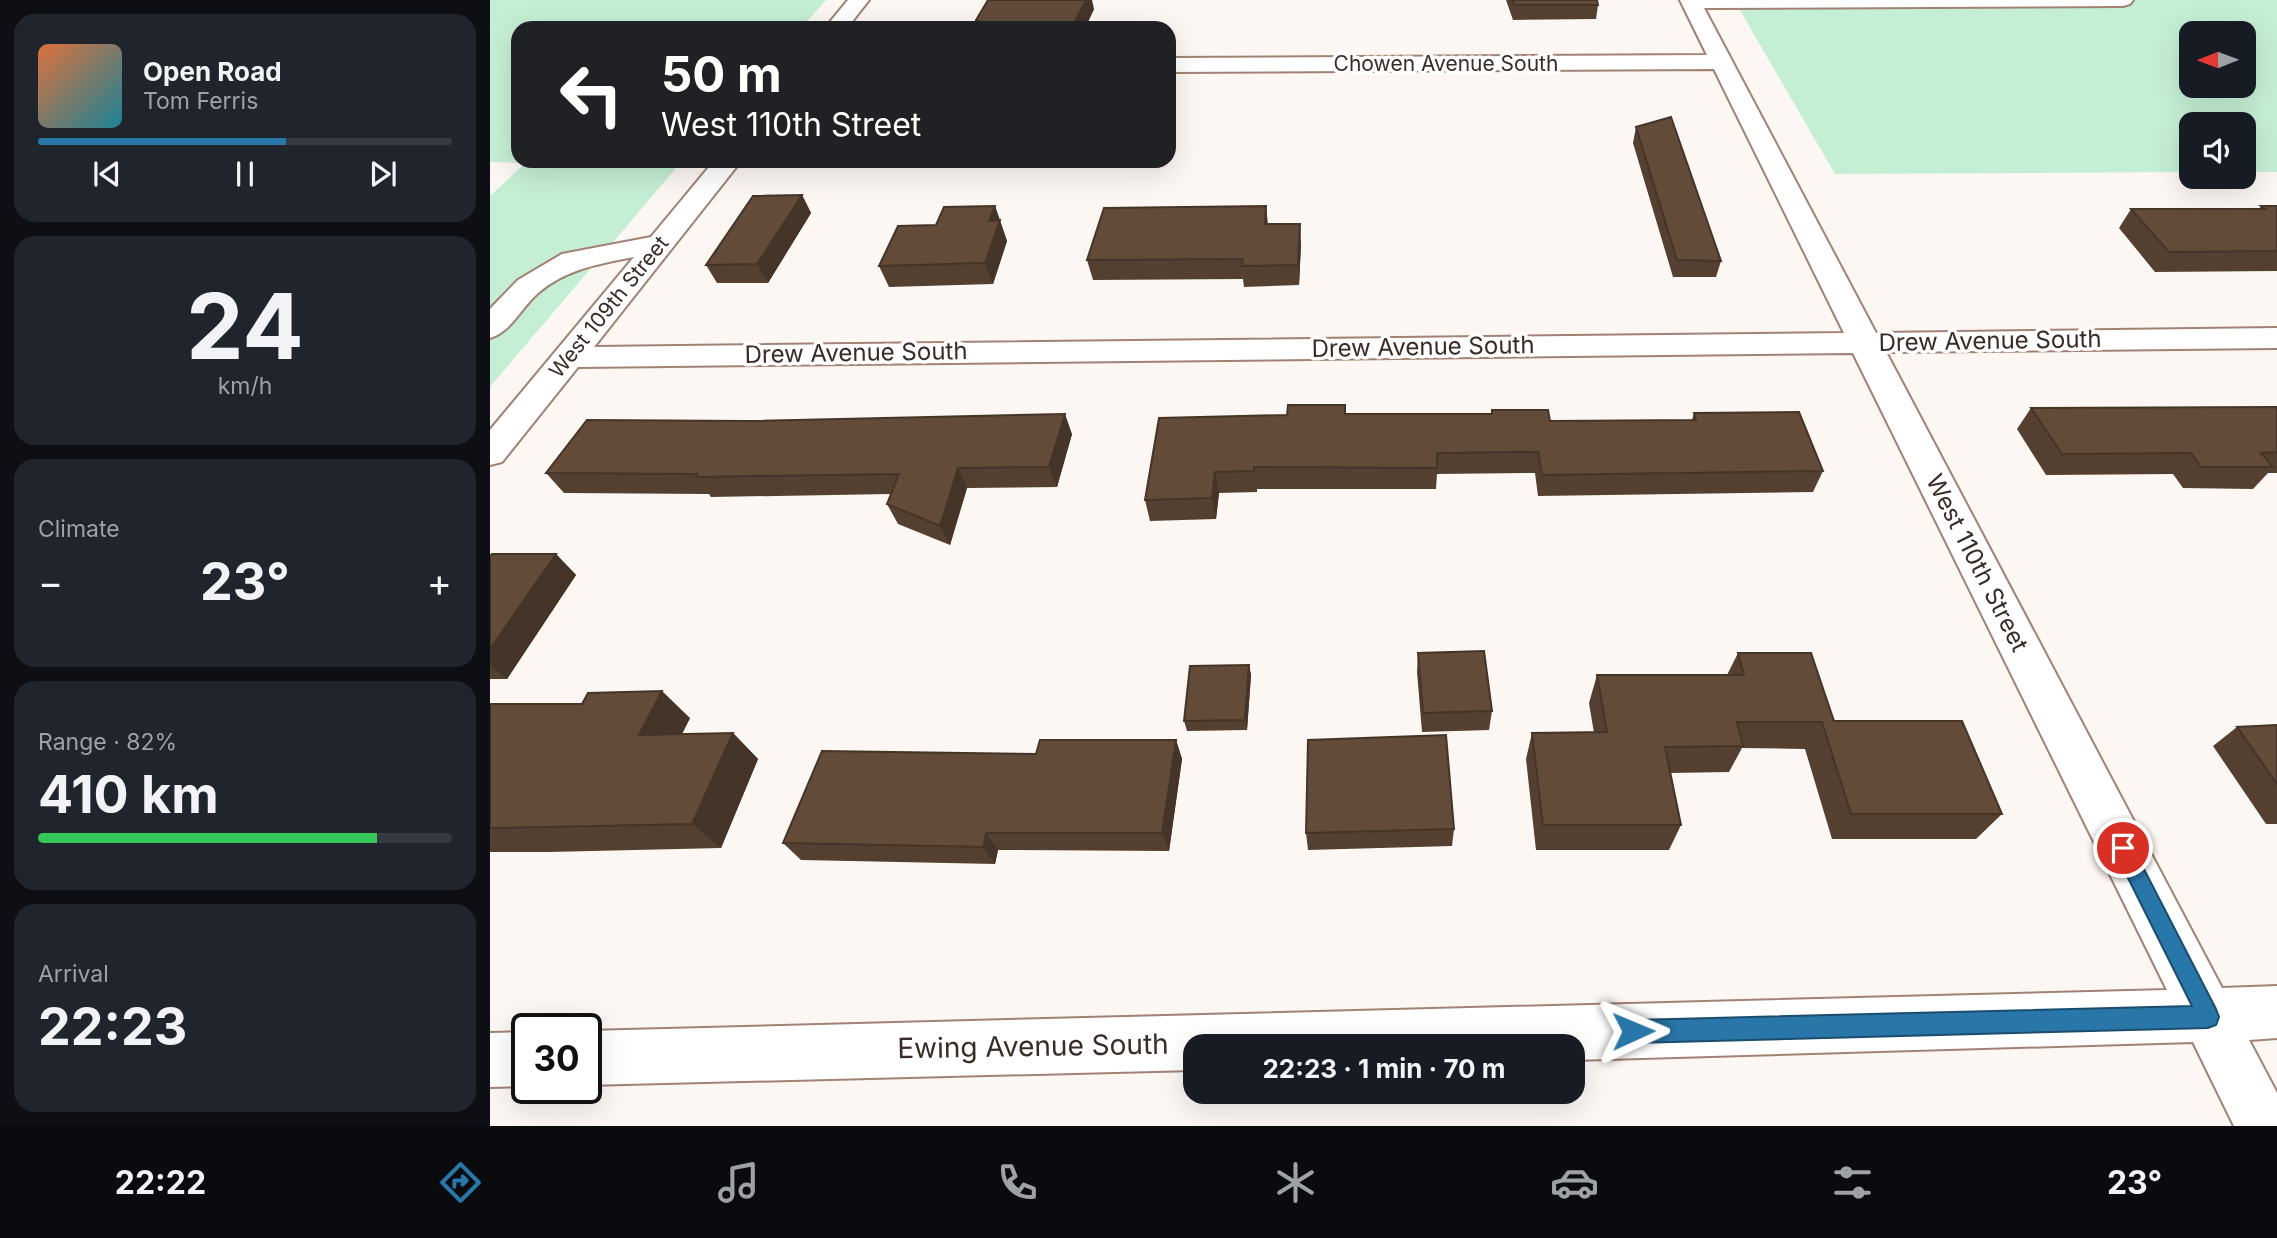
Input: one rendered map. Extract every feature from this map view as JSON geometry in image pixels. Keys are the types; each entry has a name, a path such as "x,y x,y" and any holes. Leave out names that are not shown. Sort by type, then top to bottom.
{"street":[{"path":"842,21 859,0"},
{"path":"1691,1 2123,0"},
{"name":"West 110th Street","path":"1691,1 2264,1126"},
{"name":"Chowen Avenue South","path":"1176,65 1723,62"},
{"name":"West 109th Street","path":"490,453 722,168"},
{"path":"490,328 528,286 572,260 661,244"},
{"name":"Drew Avenue South","path":"569,356 2277,338"},
{"name":"Ewing Avenue South","path":"602,1058 2208,1017 2277,1012"},
{"path":"490,1060 511,1059"}],"green space":[{"path":"490,0 826,0 807,21 511,21 511,163 490,162"},
{"path":"1734,0 2277,0 2277,172 2256,172 2256,112 2179,112 2179,172 1835,174"},
{"path":"520,168 676,168 490,387 490,196"}],"building":[{"path":"988,0 1086,0 1076,21 976,20"},
{"path":"1512,0 1597,0 1598,5 1514,5"},
{"path":"1671,117 1721,261 1677,260 1636,127"},
{"path":"802,195 757,264 706,265 753,196"},
{"path":"995,206 989,221 1000,220 985,263 879,266 898,226 936,225 944,207"},
{"path":"1266,206 1265,224 1300,224 1298,265 1242,266 1243,259 1087,260 1104,208"},
{"path":"2261,206 2277,206 2277,251 2169,252 2131,209 2265,209"},
{"path":"1288,405 1345,405 1345,414 1492,414 1492,410 1548,410 1550,421 1696,420 1694,413 1799,412 1823,471 1542,475 1538,452 1437,453 1437,468 1254,467 1254,471 1215,472 1212,498 1145,500 1159,418 1287,415"},
{"path":"2277,407 2277,452 2261,453 2273,467 2201,467 2191,453 2062,454 2031,408"},
{"path":"1065,414 1049,467 958,468 940,526 887,504 899,474 696,477 697,474 546,473 587,420 747,421"},
{"path":"556,554 490,649 490,556"},
{"path":"1484,651 1492,711 1423,713 1418,653"},
{"path":"1738,653 1811,653 1834,721 1962,721 2002,814 1851,814 1822,722 1737,722 1743,746 1665,747 1681,825 1543,825 1532,733 1607,732 1597,675 1744,675"},
{"path":"1249,665 1245,720 1184,721 1190,666"},
{"path":"662,691 639,735 733,733 692,824 490,828 490,704 582,704 588,693"},
{"path":"2277,725 2277,784 2237,727"},
{"path":"1446,735 1454,829 1306,833 1308,740"},
{"path":"1040,740 1176,740 1162,833 986,833 983,847 783,843 822,751 1036,754"}],"route":[{"path":"1633,1031 2208,1017 2123,848"}]}
